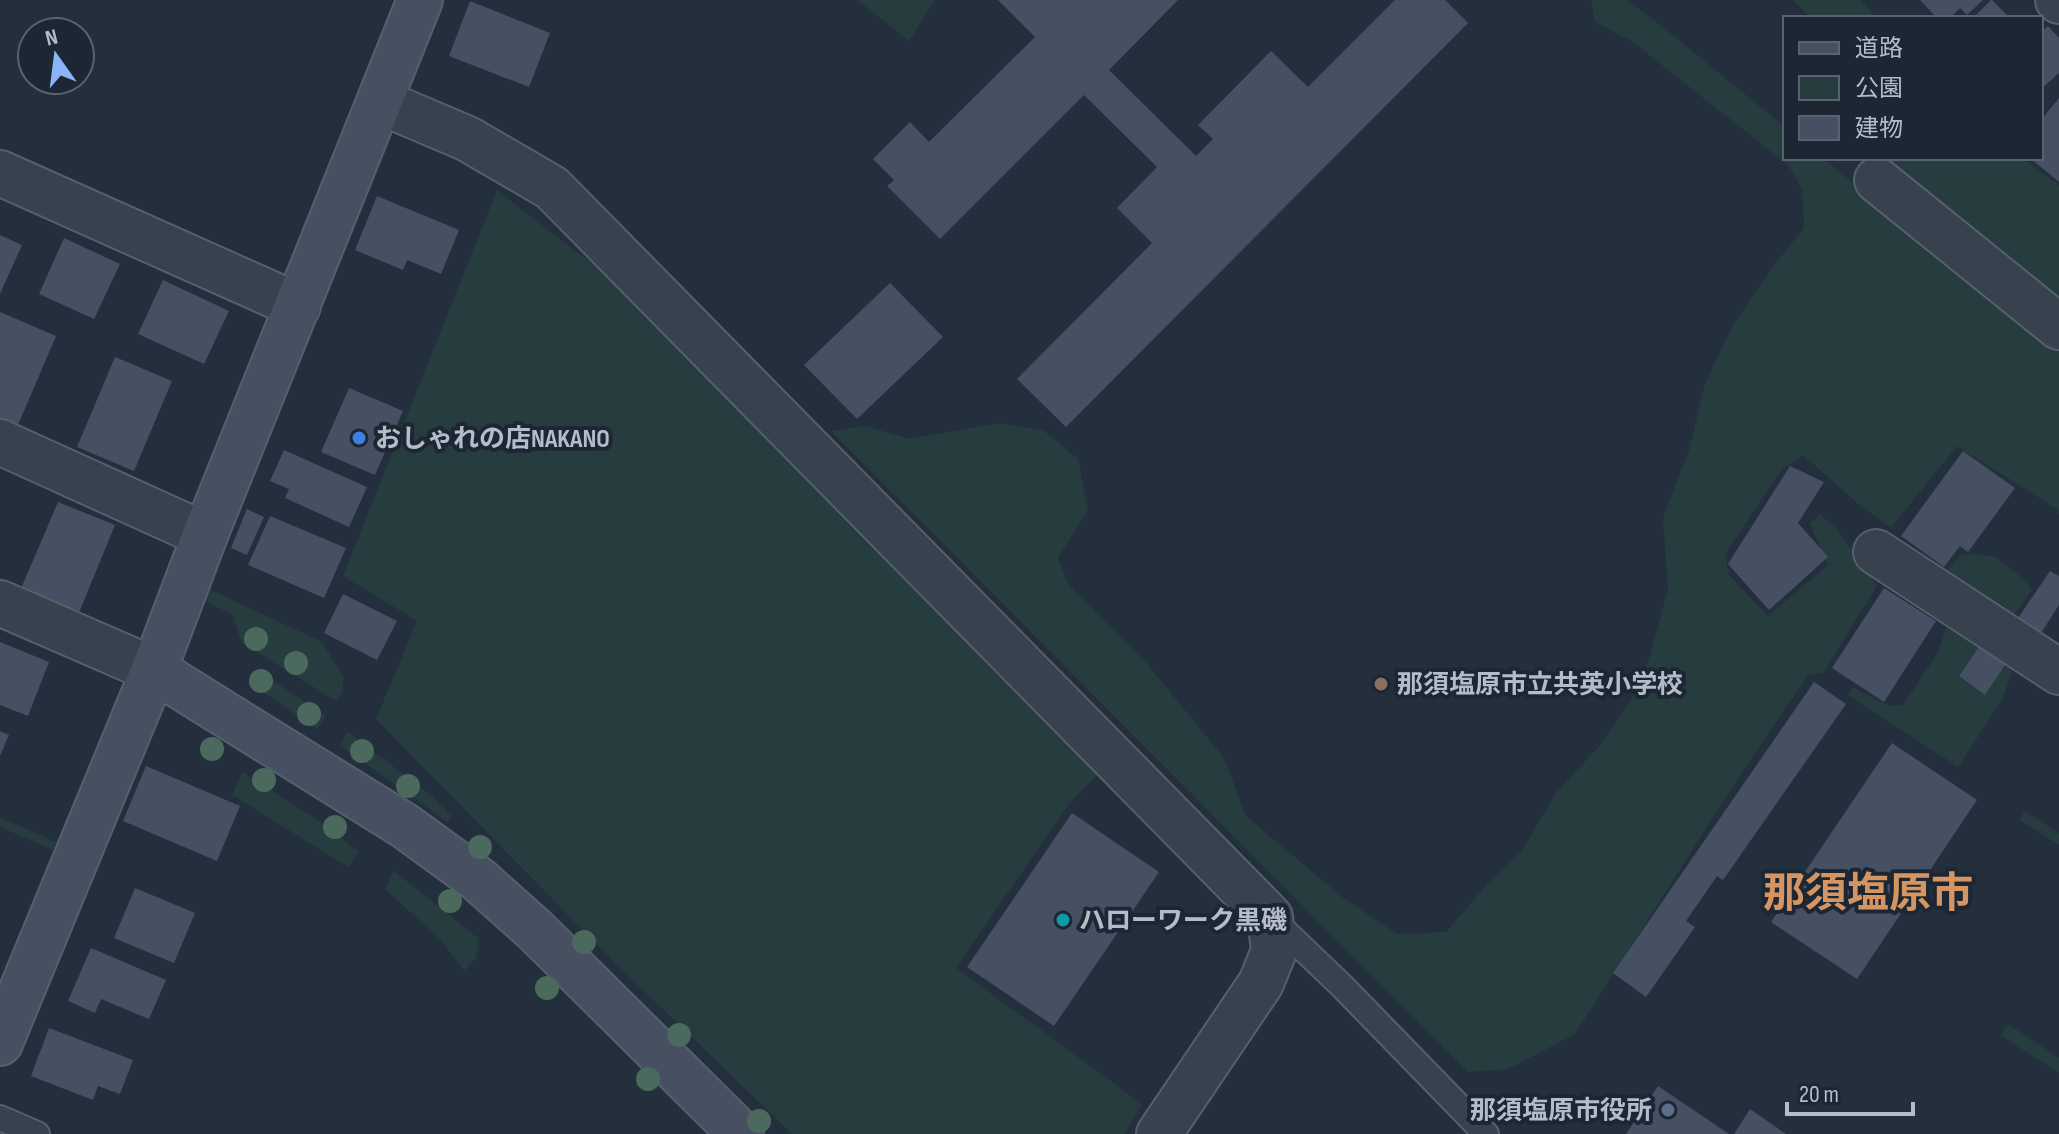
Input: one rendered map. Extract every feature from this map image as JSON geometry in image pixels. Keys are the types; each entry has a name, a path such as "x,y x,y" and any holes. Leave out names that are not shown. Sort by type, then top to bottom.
{"street":[{"path":"0,1043 154,670 205,535 420,0"},
{"path":"381,102 468,139 552,188 1270,917 1274,951 1261,983 1159,1134"},
{"path":"0,173 298,306"},
{"path":"1877,180 2059,327"},
{"path":"0,442 205,535"},
{"path":"1876,552 2059,672"},
{"path":"0,603 154,670 405,826 479,880 535,930 741,1134"}],"lane":[{"path":"1270,917 1486,1134"},
{"path":"0,1118 37,1134"}],"green space":[{"path":"857,0 935,0 909,41"},
{"path":"1626,0 1783,125 1783,160 1825,160 1872,199 1881,160 2025,160 2059,185 2059,515 2057,509 1957,446 1891,528 1803,455 1782,469 1725,554 1729,575 1768,616 1828,565 1810,524 1819,514 1837,529 1877,586 1823,673 1808,675 1739,777 1575,1034 1508,1069 1468,1072 831,431 865,426 910,439 1000,423 1044,431 1078,459 1088,510 1058,558 1068,584 1148,665 1224,758 1246,816 1342,897 1397,934 1446,932 1522,851 1556,793 1602,743 1642,683 1668,590 1663,518 1689,450 1705,384 1733,325 1804,228 1802,189 1788,165 1633,42 1595,22 1591,1"},
{"path":"1793,0 1860,0 1875,16 1809,16"},
{"path":"497,190 614,279 1101,771 1069,804 956,968 1142,1104 1124,1134 792,1134 616,964 376,719 417,621 343,576"},
{"path":"1961,555 1997,558 2032,590 2011,619 1944,574"},
{"path":"209,589 322,642 344,678 342,692 336,701 241,642 233,615 202,599"},
{"path":"1949,621 2014,665 2002,700 1958,767 1848,695 1852,687 1889,706 1903,705 1937,654","holes":["1981,645 2007,662 1985,694 1959,676"]},
{"path":"259,671 326,716 317,729 250,683"},
{"path":"348,732 432,796 452,817 448,822 339,745"},
{"path":"242,772 324,824 359,852 348,867 232,795"},
{"path":"2024,811 2059,833 2059,845 2020,820"},
{"path":"0,818 57,842 53,850 0,827"},
{"path":"394,871 479,939 476,958 464,971 440,939 385,889"},
{"path":"2008,1024 2059,1058 2059,1073 2000,1035"}],"building":[{"path":"998,0 1178,0 1109,70 1196,156 1213,139 1198,125 1271,51 1308,87 1395,0 1445,0 1468,23 1066,427 1017,379 1152,243 1117,208 1157,167 1084,95 940,239 887,186 894,180 873,159 910,122 929,142 1035,37"},
{"path":"1920,0 1983,0 1967,15 1960,8 1952,16 1935,16"},
{"path":"1992,0 2008,16 1975,16"},
{"path":"470,1 550,33 529,87 449,56"},
{"path":"2048,26 2059,38 2059,73 2043,87 2043,30"},
{"path":"2059,98 2059,182 2032,160 2043,160 2043,118"},
{"path":"377,196 459,230 441,274 407,260 403,270 355,250"},
{"path":"0,235 22,245 0,294"},
{"path":"64,238 120,264 94,319 39,294"},
{"path":"163,280 229,311 204,364 138,334"},
{"path":"890,283 943,337 857,419 804,365"},
{"path":"0,312 56,336 18,425 0,418"},
{"path":"115,357 172,381 134,471 77,447"},
{"path":"349,388 403,411 375,475 321,452"},
{"path":"284,450 367,487 349,527 285,498 289,489 270,481"},
{"path":"1963,451 2015,488 1968,552 1960,546 1944,567 1901,536"},
{"path":"1790,466 1824,482 1798,523 1828,557 1769,610 1728,564"},
{"path":"58,502 115,525 78,615 20,591"},
{"path":"247,509 264,517 247,555 231,548"},
{"path":"270,516 346,548 324,598 248,565"},
{"path":"2050,571 2059,576 2059,605 2041,633 2018,618"},
{"path":"1884,588 1936,621 1884,702 1832,668"},
{"path":"343,594 397,621 377,660 324,633"},
{"path":"0,642 49,662 28,716 0,705"},
{"path":"1981,644 2007,662 1985,695 1959,676"},
{"path":"1814,682 1846,704 1723,880 1717,876 1686,921 1695,927 1646,997 1613,973"},
{"path":"0,731 9,735 0,756"},
{"path":"1892,743 1977,800 1857,979 1771,922"},
{"path":"146,766 240,806 217,861 123,821"},
{"name":"ハローワーク黒磯","path":"1072,813 1159,872 1054,1026 967,967"},
{"path":"135,888 195,913 174,963 114,938"},
{"path":"91,948 166,980 149,1019 101,999 95,1013 68,1001"},
{"path":"49,1028 133,1060 120,1094 98,1086 93,1100 31,1076"},
{"name":"那須塩原市役所","path":"1658,1086 1729,1134 1626,1134"},
{"path":"1750,1109 1786,1134 1734,1134"}],"place":[{"name":"おしゃれの店NAKANO","path":"359,438"},
{"name":"那須塩原市立共英小学校","path":"1381,684"},
{"name":"ハローワーク黒磯","path":"1063,920"},
{"name":"那須塩原市役所","path":"1668,1110"}],"district":[{"name":"那須塩原市","path":"1868,892"}]}
